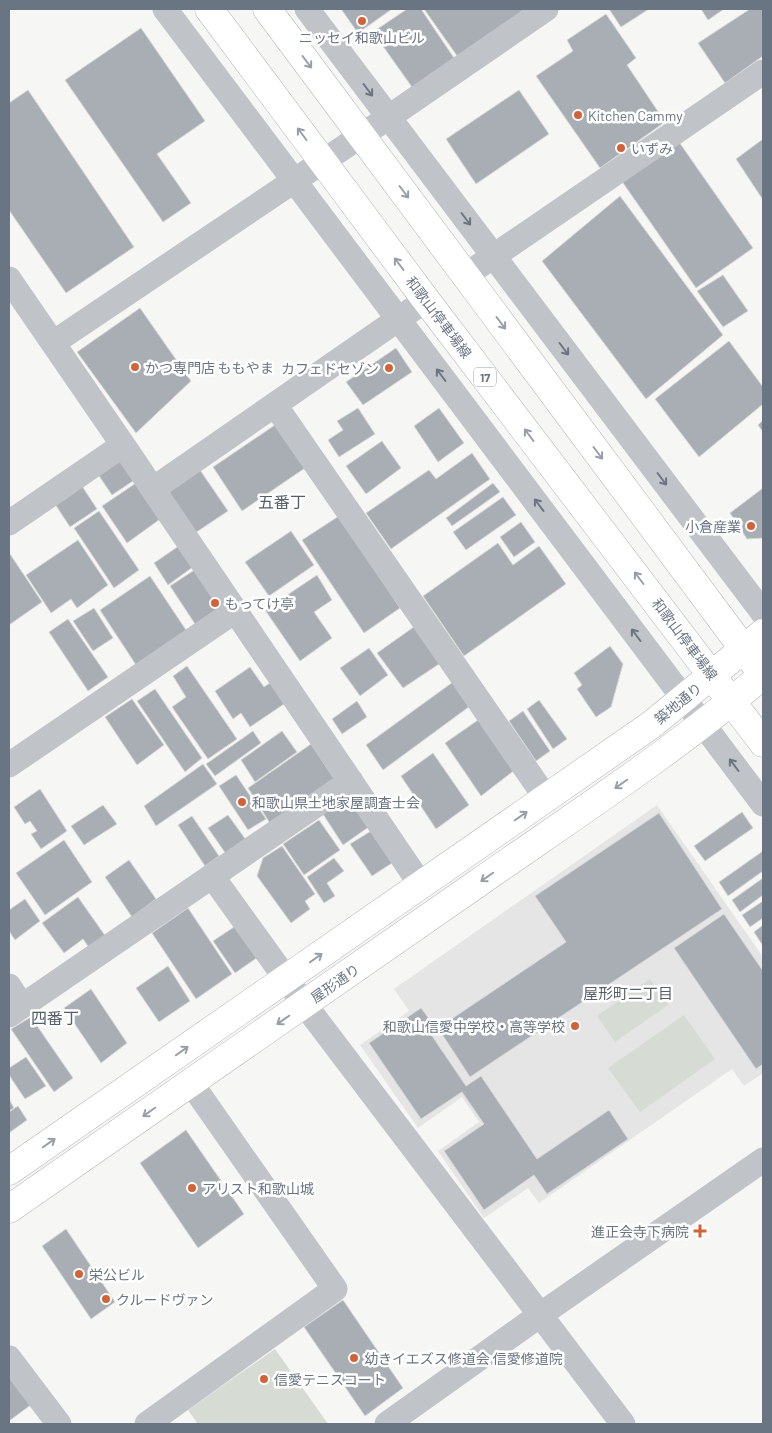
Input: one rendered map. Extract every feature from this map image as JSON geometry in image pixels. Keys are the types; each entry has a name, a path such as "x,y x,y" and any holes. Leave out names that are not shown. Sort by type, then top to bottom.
{"street":[{"path":"165,9 763,804"},
{"name":"和歌山停車場線","path":"209,9 426,300 763,743"},
{"path":"267,9 466,275 754,641 763,675 703,724"},
{"path":"307,9 763,613"},
{"path":"52,343 295,181 546,9"},
{"path":"466,275 763,72"},
{"path":"9,280 421,885"},
{"path":"153,489 426,300"},
{"path":"9,1171 546,798 275,405"},
{"path":"9,523 123,445"},
{"path":"9,765 236,611"},
{"name":"築地通り","path":"546,798 637,734 754,641"},
{"name":"屋形通り","path":"9,1209 304,1005 703,724"},
{"path":"13,1002 212,876 351,781"},
{"path":"212,876 304,1005 623,1424"},
{"path":"147,1424 335,1289 191,1083"},
{"path":"387,1424 763,1160"},
{"path":"9,1358 59,1424"}],"shaded area":[{"name":"和歌山信愛中学校・高等学校","path":"657,805 763,957 763,1073 744,1086 732,1069 539,1203 528,1188 484,1218 438,1151 479,1122 462,1097 418,1128 360,1045 409,1011 394,989"},
{"path":"650,979 668,1005 615,1042 597,1016"},
{"path":"684,1015 715,1059 640,1112 608,1068"},
{"name":"信愛テニスコート","path":"275,1349 328,1424 198,1424 188,1410"}],"building":[{"name":"ニッセイ和歌山ビル","path":"341,9 392,9 358,33"},
{"path":"407,9 421,9 456,61 414,90 373,32"},
{"path":"424,9 523,9 522,17 460,60"},
{"path":"609,9 649,9 621,27"},
{"path":"701,9 724,9 708,20"},
{"path":"750,9 763,9 763,56 725,83 698,43"},
{"path":"606,14 636,58 627,65 665,122 600,168 536,76 573,51 567,40"},
{"path":"141,28 205,121 157,154 191,203 163,222 65,80"},
{"path":"28,90 134,247 66,293 9,210 9,103"},
{"path":"519,90 549,134 476,184 446,139"},
{"path":"763,139 763,200 736,159"},
{"path":"679,142 753,248 696,288 621,180"},
{"path":"620,196 723,335 646,399 542,261"},
{"path":"723,275 748,311 723,327 697,291"},
{"name":"かつ専門店 ももやま","path":"140,308 191,381 136,433 77,352"},
{"path":"729,341 763,387 763,404 699,457 655,399"},
{"path":"396,348 412,372 363,405 346,382"},
{"path":"358,408 375,434 339,457 328,440 343,430 337,421"},
{"path":"439,408 464,443 438,462 414,426"},
{"path":"763,420 763,432 758,425"},
{"path":"275,425 305,468 242,511 213,467"},
{"path":"382,441 401,468 366,494 346,466"},
{"path":"472,453 490,479 391,549 366,513 429,470 436,479"},
{"path":"114,457 139,477 112,495 95,470"},
{"path":"200,470 228,511 192,535 164,493"},
{"path":"139,481 163,517 127,543 102,506"},
{"path":"80,483 97,509 70,527 53,501"},
{"path":"493,483 500,492 452,526 446,518"},
{"name":"小倉産業","path":"763,488 763,538 747,539 730,513"},
{"path":"503,497 516,515 466,550 453,532"},
{"path":"99,511 139,570 114,588 74,528"},
{"path":"339,516 400,608 364,633 302,540"},
{"path":"521,522 535,542 514,557 500,537"},
{"path":"291,531 314,565 269,596 245,562"},
{"path":"78,540 108,585 77,608 71,599 51,613 26,575"},
{"path":"183,543 197,564 168,585 154,563"},
{"path":"498,543 513,565 539,546 566,584 464,656 423,596"},
{"path":"9,555 42,602 9,625"},
{"path":"199,567 219,598 219,611 197,627 170,586"},
{"path":"317,575 332,600 314,612 332,638 300,661 265,610"},
{"path":"150,576 188,633 138,668 100,610"},
{"path":"94,608 113,638 93,651 73,621"},
{"path":"68,619 108,677 88,691 49,632"},
{"path":"418,624 442,662 403,688 377,653"},
{"path":"610,646 623,664 611,707 596,717 577,689 582,685 574,673"},
{"path":"369,648 388,675 360,696 340,668"},
{"path":"187,666 237,739 208,759 172,707 186,697 173,676"},
{"path":"250,667 264,687 276,679 290,700 250,727 241,713 233,719 215,691"},
{"path":"453,682 470,706 383,770 366,745"},
{"path":"155,689 202,758 185,772 137,701"},
{"path":"132,699 164,745 137,765 105,717"},
{"path":"539,700 567,739 553,749 527,709"},
{"path":"357,701 367,717 342,734 332,719"},
{"path":"523,711 550,751 536,761 509,721"},
{"path":"481,718 516,769 481,796 445,743"},
{"path":"253,731 261,743 215,776 206,764"},
{"path":"282,731 297,752 255,782 241,760"},
{"path":"311,744 335,780 271,825 248,788"},
{"path":"433,753 469,805 436,829 401,776"},
{"path":"203,764 217,784 156,826 144,806"},
{"name":"和歌山県土地家屋調査士会","path":"236,775 266,819 248,830 219,786"},
{"path":"40,789 67,831 41,849 31,834 37,831 30,821 25,824 14,807"},
{"path":"351,791 373,824 343,845 321,811"},
{"path":"103,805 117,824 84,845 71,826"},
{"path":"742,812 753,828 705,861 694,846"},
{"path":"659,813 722,909 470,1077 438,1028 566,942 535,896"},
{"path":"228,815 246,840 226,854 208,828"},
{"path":"192,816 219,856 205,866 178,825"},
{"path":"319,820 340,850 304,875 283,844"},
{"path":"371,831 392,863 372,876 350,844"},
{"path":"64,840 92,882 45,915 16,873"},
{"path":"282,846 315,894 305,901 310,909 291,923 257,876 263,858"},
{"path":"763,851 763,871 728,896 719,882"},
{"path":"334,858 344,871 327,883 335,896 324,903 307,877"},
{"path":"129,860 156,899 132,917 105,877"},
{"path":"763,878 763,895 740,912 732,900"},
{"path":"78,897 106,937 90,949 83,939 64,953 42,923"},
{"path":"25,899 40,921 15,940 9,931 9,910"},
{"path":"763,901 763,918 750,927 742,915"},
{"path":"188,908 232,974 196,999 152,933"},
{"path":"724,914 763,971 763,1064 756,1069 674,948"},
{"path":"237,925 258,957 235,973 213,941"},
{"path":"763,925 763,946 754,932"},
{"path":"168,966 190,1001 159,1022 136,988"},
{"path":"91,989 127,1043 101,1063 64,1008"},
{"path":"421,1008 430,1020 424,1024 466,1086 481,1076 537,1159 609,1110 628,1139 547,1194 534,1175 484,1210 444,1151 484,1124 462,1092 421,1119 369,1043"},
{"path":"31,1017 73,1078 54,1092 11,1029"},
{"path":"26,1057 46,1086 25,1099 9,1075 9,1068"},
{"path":"9,1099 14,1108 9,1111"},
{"path":"18,1106 27,1120 9,1133 9,1112"},
{"name":"アリスト和歌山城","path":"186,1130 244,1214 198,1248 140,1163"},
{"name":"栄公ビル","path":"66,1229 115,1302 91,1319 42,1246"},
{"name":"幼きイエズス修道会 信愛修道院","path":"343,1300 403,1388 365,1416 304,1327"},
{"path":"9,1371 32,1404 9,1421"}],"place":[{"name":"ニッセイ和歌山ビル","path":"362,21"},
{"name":"Kitchen Cammy","path":"578,115"},
{"name":"いずみ","path":"621,148"},
{"name":"かつ専門店 ももやま","path":"135,367"},
{"name":"カフェドセゾン","path":"389,368"},
{"name":"小倉産業","path":"751,526"},
{"name":"もってけ亭","path":"215,603"},
{"name":"和歌山県土地家屋調査士会","path":"242,802"},
{"name":"和歌山信愛中学校・高等学校","path":"575,1026"},
{"name":"アリスト和歌山城","path":"192,1188"},
{"name":"進正会寺下病院","path":"700,1231"},
{"name":"栄公ビル","path":"79,1274"},
{"name":"クルードヴァン","path":"106,1299"},
{"name":"幼きイエズス修道会 信愛修道院","path":"354,1358"},
{"name":"信愛テニスコート","path":"264,1379"}],"district":[{"name":"五番丁","path":"282,501"},
{"name":"屋形町二丁目","path":"628,993"},
{"name":"四番丁","path":"55,1017"}]}
